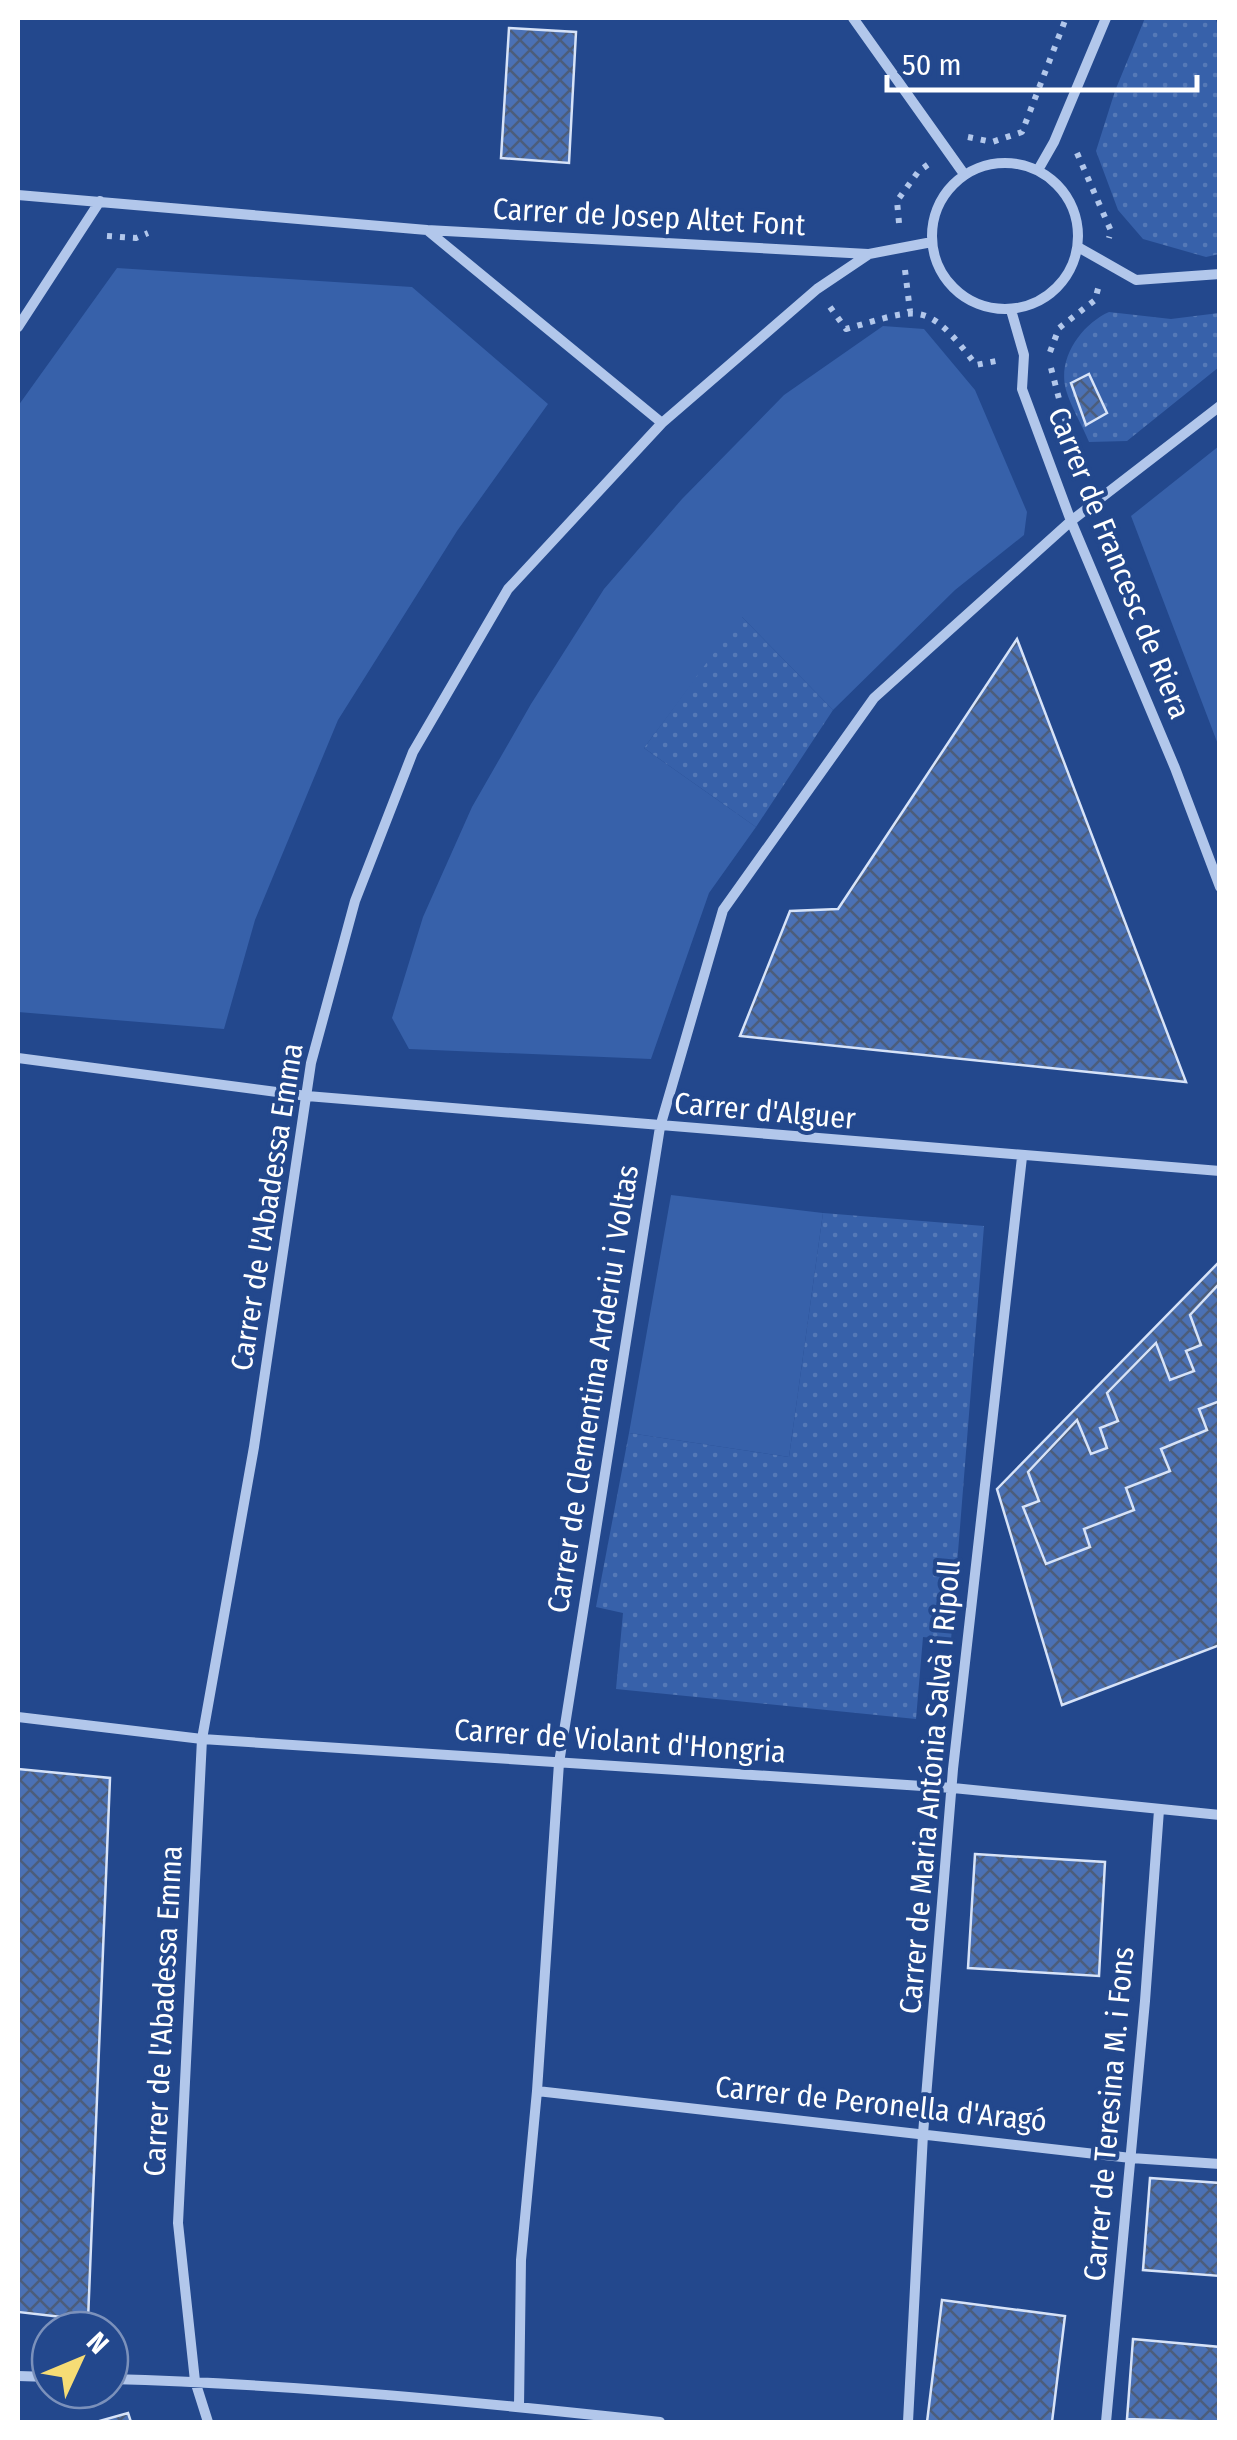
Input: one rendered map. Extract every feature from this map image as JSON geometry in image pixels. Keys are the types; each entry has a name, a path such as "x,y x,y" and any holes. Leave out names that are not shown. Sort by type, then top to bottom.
{"street":[{"path":"853,18 964,174"},
{"path":"1038,170 1054,142 1106,18"},
{"path":"1000,162 1038,170 1057,183 1078,224 1078,247 1069,273 1038,302 1011,310 988,308 967,299 950,284 937,264 932,222 939,204 964,174 1000,162"},
{"name":"Carrer de Josep Altet Font","path":"18,195 427,230 869,254"},
{"path":"18,327 100,200"},
{"name":"Carrer de Josep Altet Font","path":"427,230 662,424"},
{"name":"Carrer de l'Abadessa Emma","path":"208,2422 195,2381 178,2222 202,1738 254,1448 311,1063 356,902 413,752 508,589 662,424 817,289 869,254 932,242"},
{"path":"1078,247 1136,280 1220,274"},
{"name":"Carrer de Francesc de Riera","path":"1011,310 1024,355 1022,389 1220,887"},
{"name":"Carrer de Clementina Arderiu i Voltas","path":"520,2407 521,2260 537,2091 559,1762 660,1127 723,910 874,698 1072,521 1220,406"},
{"name":"Carrer d'Alguer","path":"18,1058 307,1096 1220,1171"},
{"name":"Carrer de Maria Antónia Salvà i Ripoll","path":"908,2422 924,2134 953,1788 1022,1157"},
{"name":"Carrer de Violant d'Hongria","path":"18,1717 202,1738 953,1788 1220,1815"},
{"name":"Carrer de Teresina M. i Fons","path":"1106,2422 1159,1810"},
{"name":"Carrer de Peronella d'Aragó","path":"537,2091 1130,2158 1220,2164"},
{"path":"130,2379 520,2407 660,2422"}],"path":[{"path":"897,201 918,172 965,136 992,142 1022,132 1066,18"},
{"path":"835,314 846,329 910,311"}],"shaded area":[{"path":"1145,18 1215,18 1219,28 1219,254 1206,257 1143,239 1118,210 1096,151"},
{"path":"117,268 412,287 548,404 457,531 338,720 255,920 224,1029 18,1012 18,406"},
{"path":"1109,312 1171,319 1219,313 1219,367 1127,441 1089,442 1066,390 1065,366 1081,334"},
{"path":"883,326 924,329 975,390 1027,512 1024,535 955,590 833,710 742,617 644,748 756,827 709,893 651,1059 409,1049 392,1018 423,917 472,807 604,589 682,499 784,395"},
{"path":"1219,446 1219,747 1131,516"},
{"path":"741,616 833,710 756,827 644,748"},
{"path":"671,1195 823,1213 789,1457 629,1433"},
{"path":"823,1213 984,1226 951,1640 923,1637 916,1719 616,1689 623,1613 596,1607 629,1433 789,1457"}],"building":[{"path":"509,28 576,32 569,163 501,158"},
{"path":"1089,374 1107,413 1086,425 1071,383"},
{"path":"1017,639 1186,1082 740,1036 790,911 838,909"},
{"path":"1220,1261 1220,1645 1062,1705 997,1489"},
{"path":"1220,1283 1220,1401 1199,1409 1207,1430 1161,1449 1170,1471 1126,1488 1134,1510 1084,1529 1090,1547 1046,1564 1023,1507 1039,1501 1028,1472 1077,1420 1091,1454 1107,1448 1100,1428 1118,1421 1107,1393 1156,1343 1170,1380 1194,1371 1186,1351 1201,1345 1190,1315"},
{"path":"18,1769 110,1778 88,2310 18,2312"},
{"path":"975,1854 1105,1862 1099,1976 968,1968"},
{"path":"1150,2178 1220,2183 1220,2276 1143,2270"},
{"path":"942,2300 1065,2316 1052,2422 927,2422"},
{"path":"1133,2339 1220,2347 1220,2422 1127,2419"},
{"path":"128,2413 131,2422 96,2422"}]}
